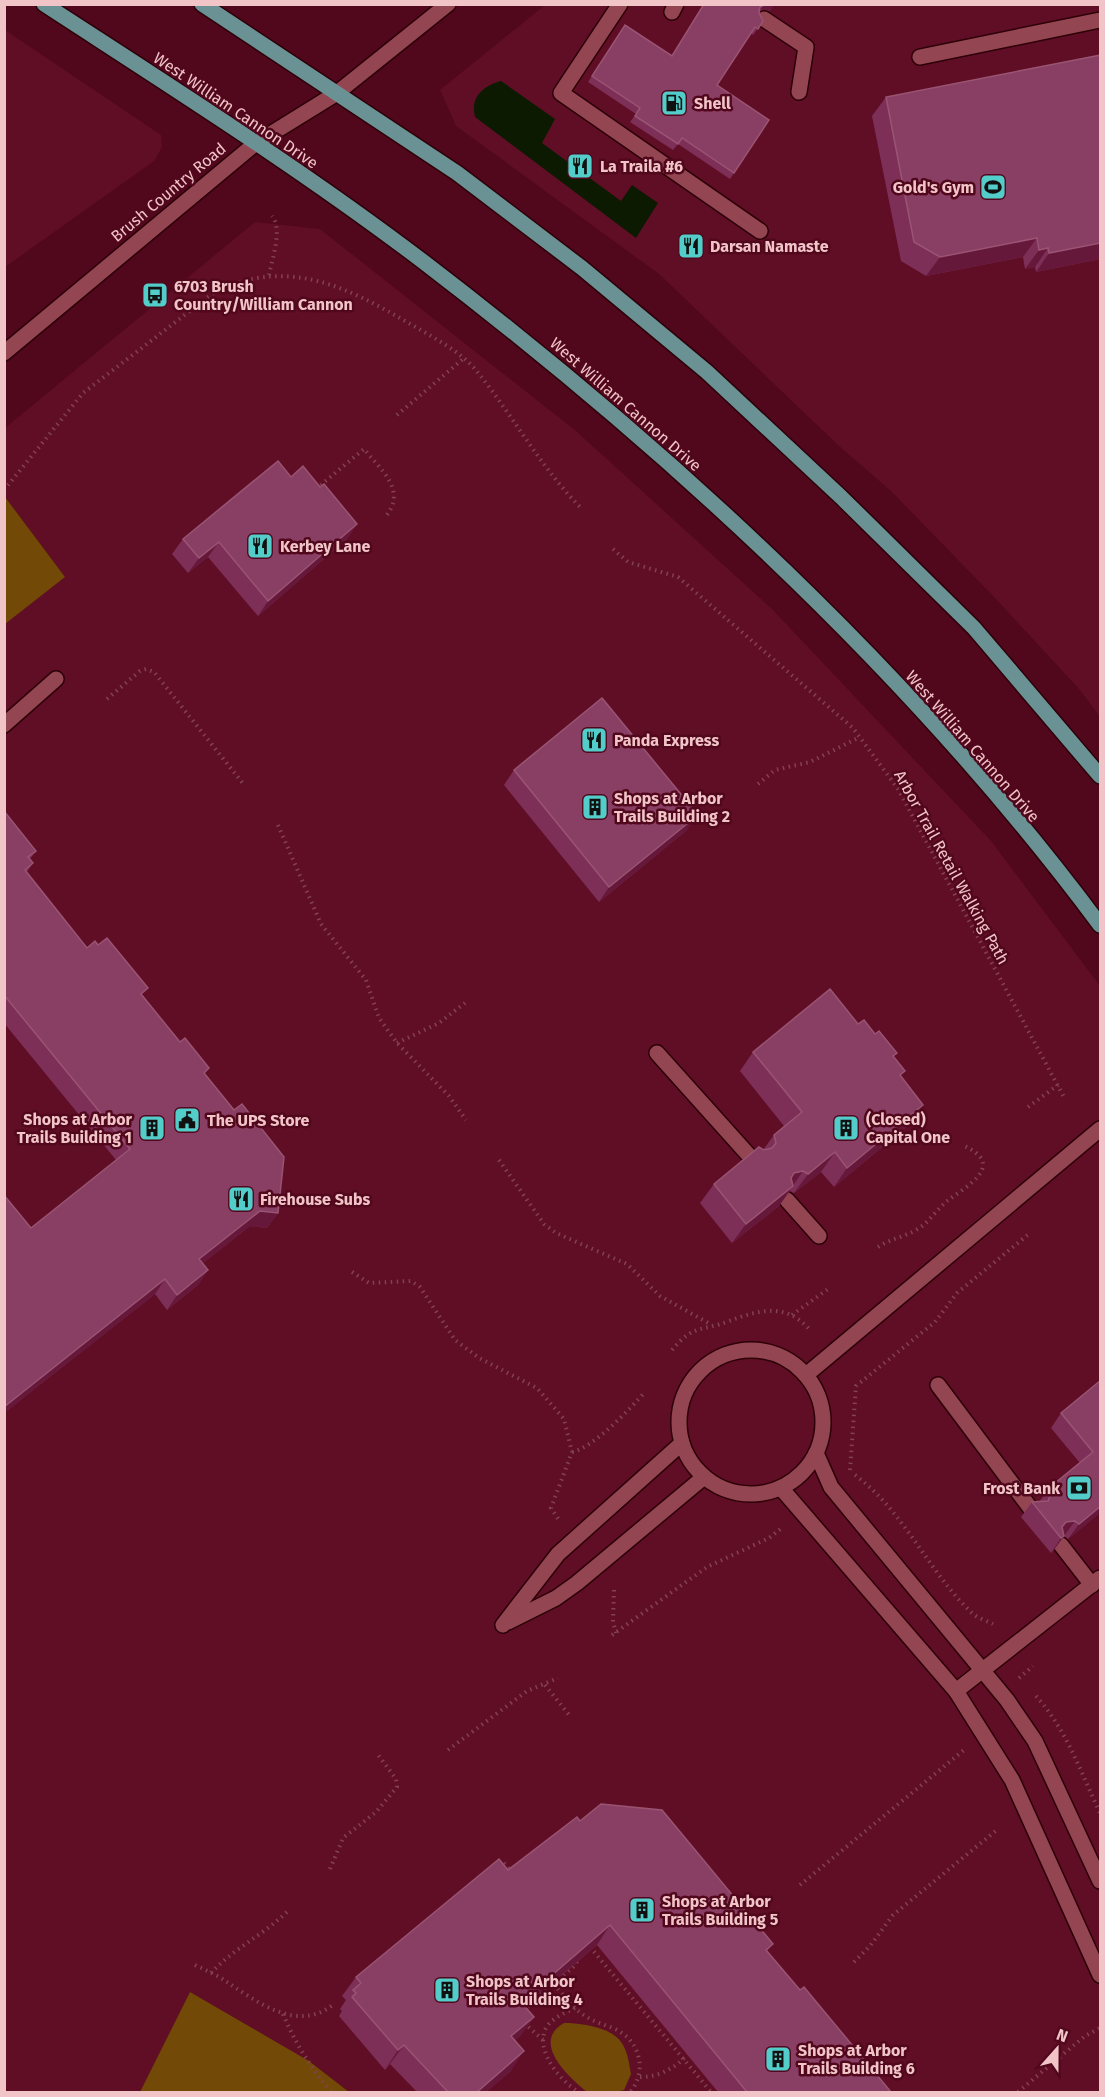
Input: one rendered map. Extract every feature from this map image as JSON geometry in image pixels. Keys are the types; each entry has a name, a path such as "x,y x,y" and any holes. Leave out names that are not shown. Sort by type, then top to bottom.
{"main road":[{"name":"West William Cannon Drive","path":"44,4 256,143 423,261 580,385 733,522 878,666 963,756 1101,925"},
{"path":"202,4 484,194 582,268 707,372 841,497 974,627 1101,776"}],"street":[{"name":"Brush Country Road","path":"4,352 256,143 337,93 448,4"},
{"path":"620,4 561,93 760,231"},
{"path":"764,19 806,47 799,92"},
{"path":"920,57 1101,21"},
{"path":"4,725 56,679"},
{"path":"657,1053 753,1160"},
{"path":"806,1375 1101,1129"},
{"path":"787,1200 819,1236"},
{"path":"745,1351 774,1353 791,1362 806,1375 818,1396 824,1421 816,1453 807,1467 781,1488 749,1494 733,1491 704,1477 691,1461 682,1443 679,1423 681,1403 689,1385 701,1369 717,1358 745,1351"},
{"path":"938,1385 1032,1509"},
{"path":"682,1443 558,1554 503,1625 556,1598 577,1583 704,1477"},
{"path":"816,1453 831,1487 1007,1700 1035,1741 1101,1881"},
{"path":"781,1488 956,1691 1012,1780 1101,1975"},
{"path":"956,1691 1096,1581 1061,1545"}],"path":[{"path":"269,275 277,230 276,221 272,216"},
{"path":"4,490 83,393 216,291 239,280 269,275 290,275 317,279 369,300 452,349 474,368 558,485 580,507"},
{"path":"397,415 463,359"},
{"path":"310,494 364,449 395,488 396,498 386,516"},
{"name":"Arbor Trail Retail Walking Path","path":"613,549 628,562 678,577 725,620 854,728 898,789 1065,1099"},
{"path":"107,699 140,671 146,669 154,672 245,786"},
{"path":"758,784 775,770 810,762 860,736"},
{"path":"278,825 321,924 332,941 366,980 379,1018 397,1043 449,1096 466,1120"},
{"path":"397,1043 439,1023 465,1003"},
{"path":"1028,1107 1058,1085"},
{"path":"878,1247 918,1229 948,1200 972,1186 982,1167 982,1157 978,1151 962,1145"},
{"path":"499,1160 534,1211 556,1233 627,1264 660,1296 712,1325"},
{"path":"993,1624 975,1616 875,1490 850,1472 856,1386 935,1322 957,1293 1030,1233"},
{"path":"352,1272 369,1284 411,1281 420,1287 455,1340 479,1358 537,1388 564,1419 572,1452 551,1508 562,1523"},
{"path":"792,1315 828,1289"},
{"path":"672,1350 694,1329 754,1312 778,1311 792,1315 810,1330"},
{"path":"572,1452 584,1449 594,1442 645,1392"},
{"path":"614,1590 614,1634 708,1567 769,1538 787,1524"},
{"path":"448,1750 519,1696 558,1678"},
{"path":"545,1685 570,1716"},
{"path":"800,1885 965,1750"},
{"path":"330,1869 343,1838 376,1812 397,1787 396,1779 376,1752"},
{"path":"854,1962 870,1946 893,1915 998,1828"},
{"path":"504,1863 512,1872"},
{"path":"210,1973 227,1956 252,1942 288,1911"},
{"path":"585,1951 590,1947 711,2092"},
{"path":"543,2040 517,2017 573,1967 581,1956"},
{"path":"195,1965 257,2003 283,2013 316,2015 334,2004"},
{"path":"554,1984 574,2008 589,2019 619,2030 632,2043 640,2061 640,2077 630,2092"},
{"path":"574,2008 556,2017 545,2028 543,2040 545,2053 556,2070 579,2092"},
{"path":"283,2013 293,2037 313,2070 332,2092"},
{"path":"1018,2092 1085,2036 1101,2028"},
{"path":"640,2077 654,2077 684,2059 692,2046"}],"shaded area":[{"path":"545,5 1100,5 1100,717 1080,690 995,598 892,492 838,445 659,274 456,126 440,90"},
{"path":"5,30 161,135 162,147 154,161 5,267"},
{"path":"501,81 555,119 542,143 621,201 632,185 658,203 636,238 475,117 474,104 479,93"},
{"path":"255,222 320,229 576,431 772,609 991,841 1100,986 1100,2092 349,2092 309,2061 190,1992 140,2092 5,2092 4,624 65,577 5,497 5,428"},
{"path":"4,497 65,577 5,624"},
{"path":"190,1992 309,2061 349,2092 140,2092"},
{"path":"564,2023 603,2029 621,2042 627,2053 631,2074 624,2090 587,2092 570,2077 556,2059 551,2040 555,2031"}],"building":[{"name":"Shell","path":"704,4 766,4 760,7 759,13 763,21 758,29 755,27 717,85 769,120 734,173 682,138 678,144 635,116 640,108 592,76 625,25 672,56"},
{"name":"Gold's Gym","path":"1101,55 1101,243 1049,253 1048,248 1039,250 1037,238 940,257 914,242 886,97"},
{"name":"Kerbey Lane","path":"278,461 291,477 303,466 320,487 324,484 357,524 268,601 219,542 199,558 183,539"},
{"name":"Shops at Arbor Trails Building 2","path":"602,698 698,815 609,887 514,770"},
{"name":"Shops at Arbor Trails Building 1","path":"4,811 36,851 28,857 33,863 25,870 87,948 95,941 98,945 107,938 148,988 141,994 180,1042 185,1038 209,1068 204,1073 234,1110 242,1104 284,1157 278,1213 260,1211 199,1259 208,1270 177,1295 165,1279 4,1407 4,1195 31,1228 130,1149 4,995"},
{"name":"(Closed) Capital One","path":"830,989 858,1024 864,1020 875,1034 879,1031 897,1053 893,1056 905,1071 900,1075 923,1105 847,1168 835,1152 808,1174 803,1171 794,1173 791,1178 793,1186 746,1224 714,1184 759,1147 764,1150 772,1148 776,1143 774,1135 802,1112 753,1052"},
{"name":"Frost Bank","path":"1101,1380 1101,1506 1079,1524 1075,1521 1066,1522 1062,1527 1064,1536 1061,1538 1032,1502 1048,1501 1051,1493 1049,1488 1093,1452 1061,1413"},
{"path":"601,1804 662,1810 773,1944 766,1950 800,1990 804,1987 891,2092 747,2092 610,1925 521,2002 534,2017 511,2036 524,2051 477,2092 448,2092 404,2045 398,2050 352,1997 356,1993 353,1990 361,1983 356,1977 499,1859 508,1870 577,1817 580,1821"}],"place":[{"name":"Shell","path":"674,103"},
{"name":"La Traila #6","path":"580,166"},
{"name":"Gold's Gym","path":"993,187"},
{"name":"Darsan Namaste","path":"691,246"},
{"name":"6703 Brush Country/William Cannon","path":"155,295"},
{"name":"Kerbey Lane","path":"260,546"},
{"name":"Panda Express","path":"594,740"},
{"name":"Shops at Arbor Trails Building 2","path":"595,807"},
{"name":"The UPS Store","path":"187,1120"},
{"name":"Shops at Arbor Trails Building 1","path":"152,1128"},
{"name":"(Closed) Capital One","path":"846,1128"},
{"name":"Firehouse Subs","path":"241,1199"},
{"name":"Frost Bank","path":"1079,1488"},
{"name":"Shops at Arbor Trails Building 5","path":"642,1910"},
{"name":"Shops at Arbor Trails Building 4","path":"447,1990"},
{"name":"Shops at Arbor Trails Building 6","path":"778,2059"}]}
